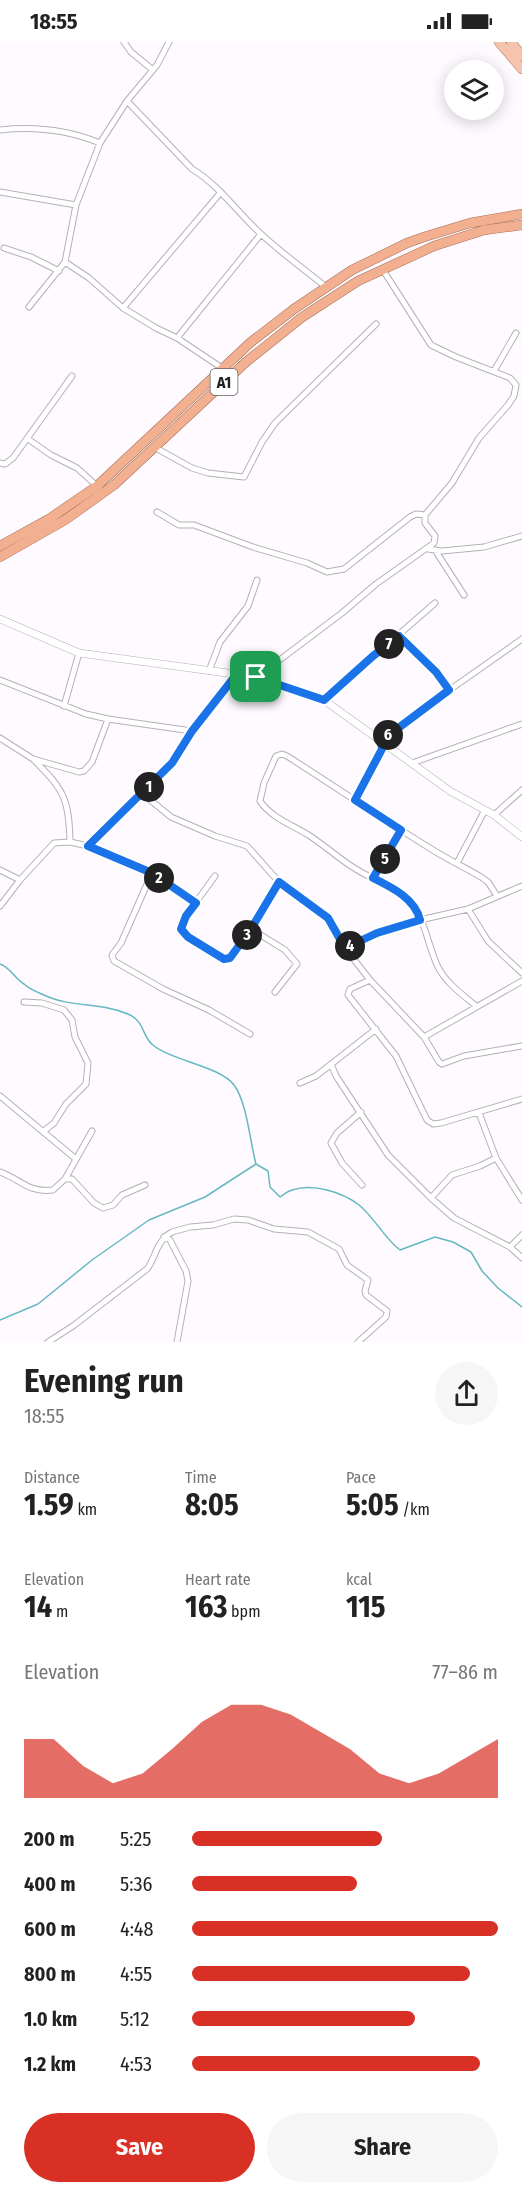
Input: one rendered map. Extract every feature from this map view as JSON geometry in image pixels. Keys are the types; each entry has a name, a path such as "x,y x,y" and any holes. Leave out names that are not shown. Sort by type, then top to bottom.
{"highway":[{"name":"A1","path":"0,546 49,519 97,486 222,368 294,309 352,270 424,237 470,223 522,214"},
{"name":"A1","path":"0,557 83,508 114,485 246,362 301,318 358,281 466,235 522,225"}],"main road":[{"path":"499,42 522,69"},
{"path":"516,44 522,56"}],"street":[{"path":"124,42 131,52 153,70"},
{"path":"29,308 65,262 76,205 100,143 127,101 153,70 169,42"},
{"path":"127,101 261,234 326,287"},
{"path":"0,130 45,129 78,134 100,143"},
{"path":"0,191 76,205"},
{"path":"123,309 221,192"},
{"path":"177,338 261,234"},
{"path":"4,248 31,257 59,271"},
{"path":"65,262 89,278 123,309 177,338 222,368"},
{"path":"256,677 342,613 376,584 434,543 435,536 425,523 425,516 452,483 479,438 508,405 519,385 510,378 431,345 382,270"},
{"path":"154,447 208,474 244,477 262,442 275,423 376,324"},
{"path":"494,371 516,333"},
{"path":"0,463 5,464 13,458 72,376"},
{"path":"28,439 51,455 77,468 97,486"},
{"path":"158,512 179,525 194,525 253,547 307,563 327,572 344,569 410,517 416,514 425,516"},
{"path":"428,549 484,548 522,536"},
{"path":"435,550 464,594"},
{"path":"209,671 220,642 248,606 257,580"},
{"path":"324,700 435,603"},
{"path":"0,619 79,653 256,677 324,700 450,791 494,815 522,837"},
{"path":"399,636 436,672 449,690"},
{"path":"381,741 522,639"},
{"path":"64,706 79,653"},
{"path":"88,846 172,763 192,731 236,675"},
{"path":"0,680 64,706 108,719 192,731"},
{"path":"33,759 79,772 84,771 92,762 108,719"},
{"path":"412,763 522,724"},
{"path":"0,738 33,759 64,794 70,816 70,842"},
{"path":"355,800 382,749 381,741"},
{"path":"476,1006 451,984 438,968 418,913 410,902 396,890 359,872 310,836 274,815 260,801 264,783 276,756 282,754 401,830 457,862 488,882 497,896"},
{"path":"494,815 522,790"},
{"path":"142,794 171,817 215,836 247,846 279,882 328,918 345,948 370,980 424,1036 442,1064 464,1056 522,1046"},
{"path":"457,862 485,810"},
{"path":"373,878 401,830"},
{"path":"0,906 20,879 54,843 70,842 88,846 152,873 196,903"},
{"path":"0,870 20,879"},
{"path":"152,873 121,943 112,956 114,962 163,989 209,1010 250,1034"},
{"path":"215,876 186,916 181,929 188,937 224,959 230,958 251,929 279,882"},
{"path":"345,948 377,933 468,909 522,886"},
{"path":"468,909 488,941 522,973"},
{"path":"251,929 285,950 297,964 275,992"},
{"path":"370,980 350,989 348,995 396,1056 427,1120 433,1124 441,1124 522,1099"},
{"path":"424,1036 522,981"},
{"path":"24,1002 42,1003 64,1010 72,1020 75,1037 88,1063 86,1084 66,1104 54,1123 44,1131"},
{"path":"300,1083 316,1076 376,1029"},
{"path":"331,1064 336,1076 388,1155 454,1218 510,1247 522,1258"},
{"path":"0,1096 76,1159"},
{"path":"361,1112 337,1133 332,1143 342,1163 362,1185"},
{"path":"479,1113 496,1158 522,1200"},
{"path":"0,1172 21,1185 45,1191 53,1190 65,1179 92,1131"},
{"path":"431,1198 452,1175 496,1158"},
{"path":"65,1179 72,1179 94,1203 103,1208 113,1205 122,1195 145,1185"},
{"path":"48,1342 73,1326 147,1269 164,1237 190,1227 213,1225 234,1219 248,1220 274,1229 308,1232 339,1249 347,1266 368,1280 366,1295 387,1311 386,1317 358,1342"},
{"path":"510,1247 522,1235"},
{"path":"164,1237 170,1240 186,1271 188,1281 177,1342"}],"waterway":[{"path":"0,964 36,992 65,1002 118,1010 134,1017 149,1042 161,1051 227,1078 234,1085 242,1101 256,1164 268,1171 270,1187 280,1197 300,1188 318,1188 344,1196 365,1210 400,1250 435,1237 453,1242 471,1252 482,1271 498,1288 522,1307"},
{"path":"0,1320 38,1304 92,1260 149,1220 205,1197 256,1164"}],"route":[{"path":"399,636 436,672 449,690 381,741 382,749 355,800 401,830 373,878 396,890 410,902 420,920 377,933 345,948 328,918 279,882 251,929 230,958 224,959 188,937 181,929 186,916 196,903 152,873 88,846 172,763 192,731 236,675 256,677 324,700 341,683 399,636"}]}
